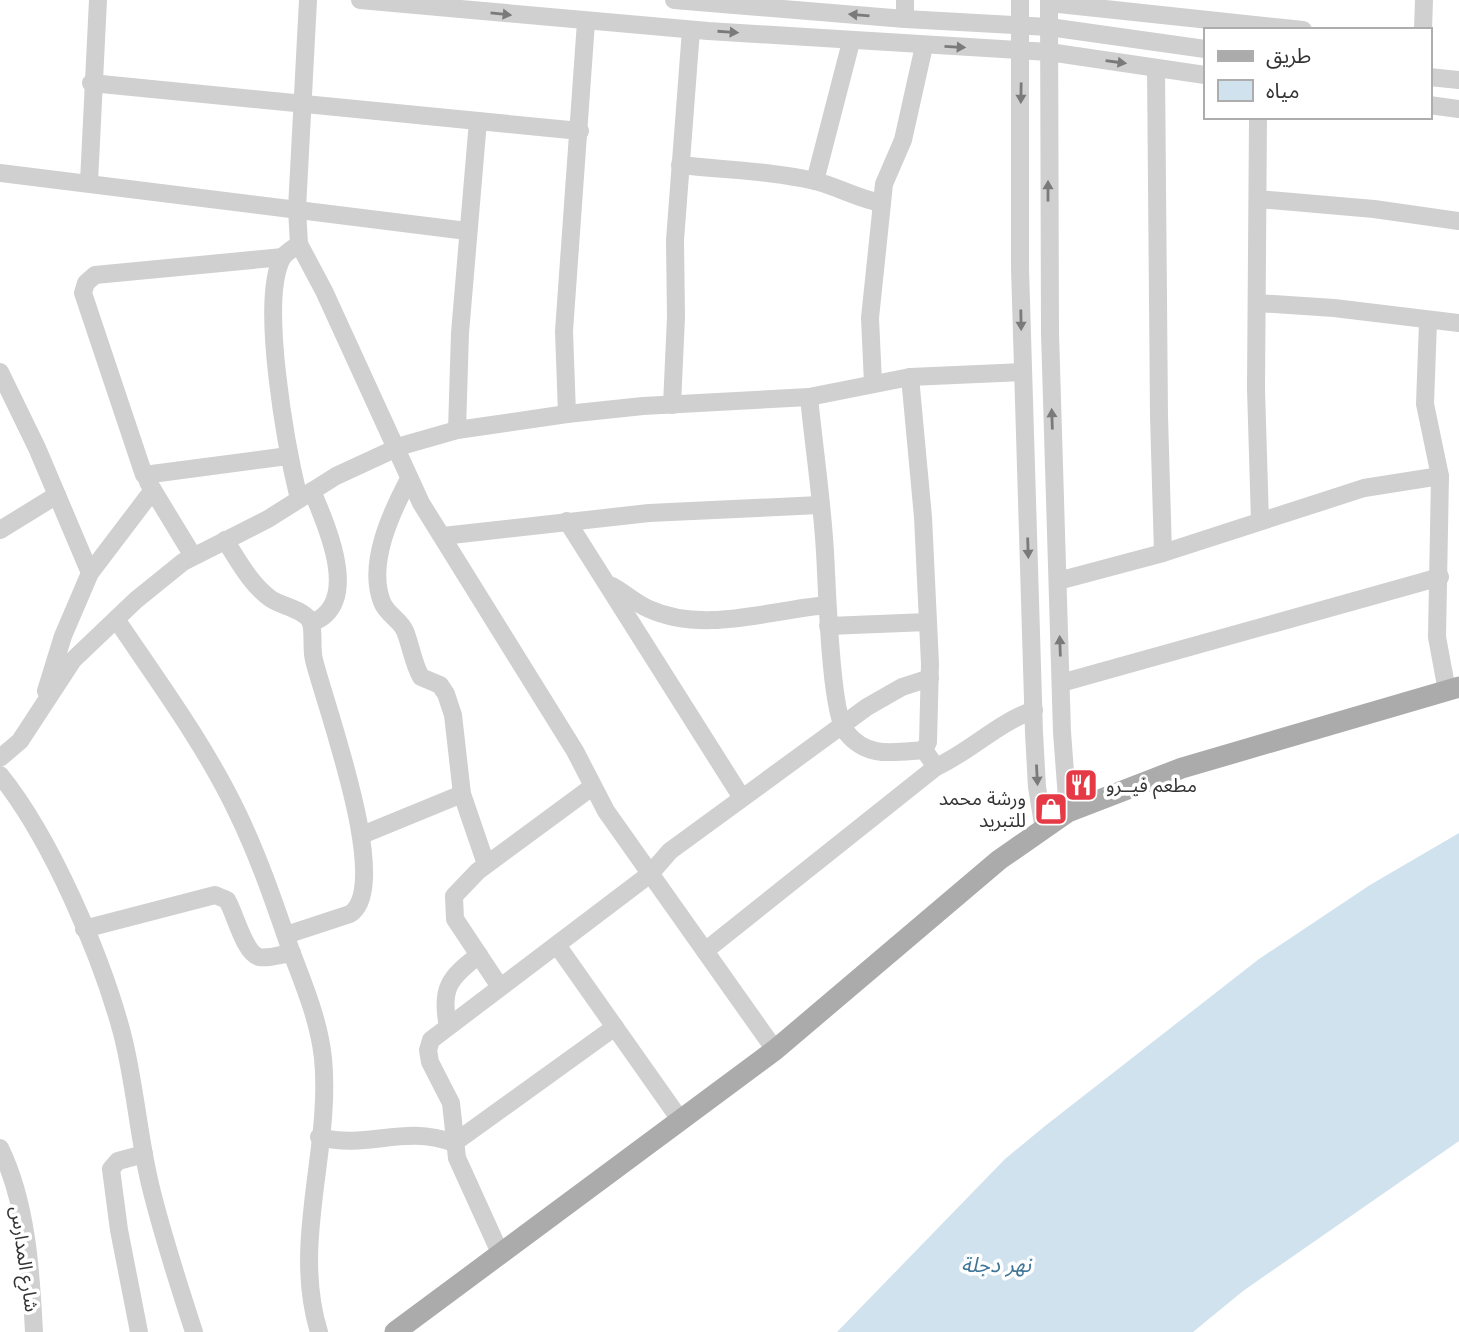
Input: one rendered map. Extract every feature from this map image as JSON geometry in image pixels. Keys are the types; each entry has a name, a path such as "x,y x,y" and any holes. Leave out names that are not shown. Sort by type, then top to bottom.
{"main road":[{"path":"396,1332 775,1050 999,860 1068,812 1182,768 1453,689"}],"street":[{"path":"89,182 98,0"},
{"path":"308,0 297,209 299,244 324,291 409,479 575,751 592,787 775,1050"},
{"path":"360,0 691,30 850,42 1049,52 1204,75"},
{"path":"674,0 800,5 905,19 1049,27 1204,49"},
{"path":"905,0 905,19"},
{"path":"1020,0 1023,372 1037,788 1044,830"},
{"path":"1423,28 1424,0"},
{"path":"1068,812 1061,683 1048,281 1049,1 1285,28"},
{"path":"567,414 564,331 586,22"},
{"path":"672,405 676,317 675,240 691,30"},
{"path":"815,181 850,42"},
{"path":"873,383 870,318 882,203 890,168 903,140 924,46"},
{"path":"1156,68 1163,553"},
{"path":"1431,77 1459,80"},
{"path":"92,83 580,131"},
{"path":"1431,105 1459,109"},
{"path":"1258,119 1260,521"},
{"path":"457,430 467,231 478,121"},
{"path":"680,165 815,181 864,200 882,203"},
{"path":"0,173 467,231"},
{"path":"1258,199 1374,209 1459,221"},
{"path":"193,556 149,483 83,296 86,283 95,275 283,257 299,244"},
{"path":"283,257 277,281 274,342 288,456 333,544 337,579 330,610 321,620 312,623"},
{"path":"1257,303 1334,308 1459,323"},
{"path":"1428,321 1425,404 1440,476 1437,637 1453,689"},
{"path":"0,372 4,391 57,495 90,573"},
{"path":"0,758 20,741 73,660 116,619 193,556 336,476 394,449 457,430 567,414 809,397 911,377 1023,372"},
{"path":"911,377 930,678 928,742 924,750"},
{"path":"809,397 828,626 841,726 853,740 870,752 924,750"},
{"path":"43,703 63,636 90,573 149,483 288,456"},
{"path":"1058,581 1163,553 1364,488 1440,476"},
{"path":"409,479 386,534 379,565 380,595 384,608 400,622 421,677 440,685 446,694 453,715 462,794 486,864"},
{"path":"0,530 57,495"},
{"path":"443,536 567,521 690,511 820,505"},
{"path":"567,521 742,798"},
{"path":"225,540 263,592 303,614 312,623 314,658 362,835 366,873 361,904 350,915 286,936"},
{"path":"1061,683 1440,577"},
{"path":"608,585 650,610 691,618 727,620 827,605"},
{"path":"116,619 238,813 309,998 323,1057 308,1255 312,1310 319,1332"},
{"path":"828,626 928,622"},
{"path":"500,1255 461,1168 454,1143 451,1103 428,1055 431,1040 650,874 670,851 841,726 881,697 930,678"},
{"path":"705,951 936,767 956,758 1009,719 1034,710"},
{"path":"924,750 936,767"},
{"path":"0,775 47,847 84,929 122,1031 158,1217 194,1332"},
{"path":"500,987 455,919 452,904 458,890 486,864 592,787"},
{"path":"362,835 462,794"},
{"path":"84,929 215,895 227,900 247,947 254,954 262,957 292,953"},
{"path":"557,945 681,1121"},
{"path":"448,1026 445,1001 448,986 456,973 479,955"},
{"path":"319,1137 359,1142 413,1133 454,1143 615,1027"},
{"name":"شارع المدارس","path":"0,1148 27,1253 34,1332"},
{"path":"139,1332 119,1230 111,1169 118,1161 144,1154"}],"water":[{"name":"نهر دجلة","path":"1459,833 1459,1141 1243,1291 1193,1332 837,1332 1005,1159 1045,1126 1259,959 1370,885"}],"place":[{"name":"مطعم فيــرو","path":"1081,785"},
{"name":"ورشة محمد للتبريد","path":"1051,809"}]}
